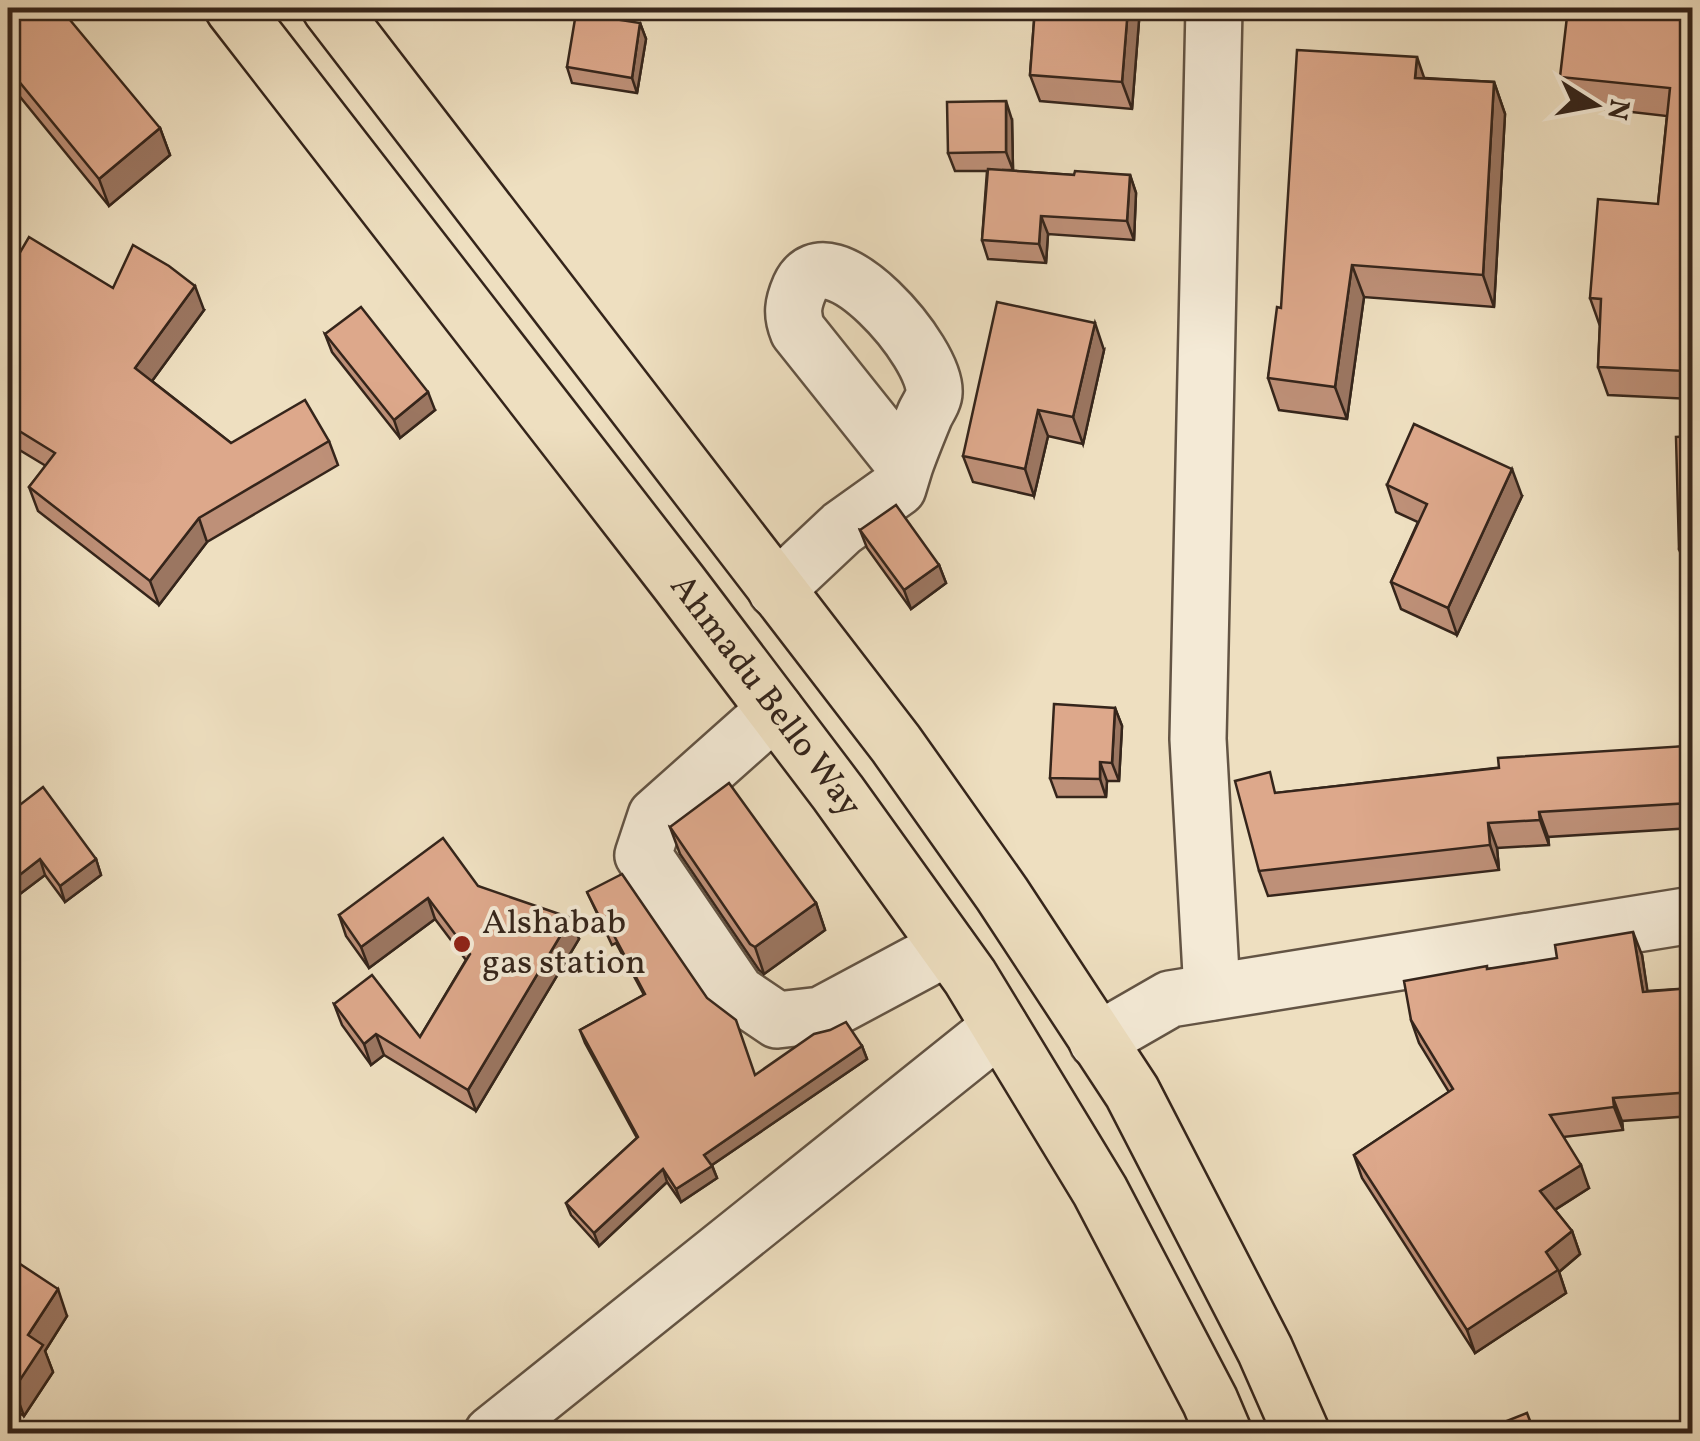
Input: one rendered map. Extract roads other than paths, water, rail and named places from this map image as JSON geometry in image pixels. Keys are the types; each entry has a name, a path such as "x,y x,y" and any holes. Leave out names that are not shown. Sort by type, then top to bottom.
{"main road":[{"name":"Ahmadu Bello Way","path":"233,8 679,582 970,976 1100,1192 1224,1434"},
{"path":"330,8 906,758 1002,894 1132,1092 1265,1350 1302,1434"}],"street":[{"path":"1212,992 1198,738 1214,8"},
{"path":"776,590 842,528 898,488 904,465"},
{"path":"775,710 656,816 643,855 737,993 777,1020 822,1016 948,947"},
{"path":"1097,1041 1170,999 1692,916"},
{"path":"492,1434 1000,1028"}],"place":[{"name":"Alshabab gas station","path":"462,944"}]}
